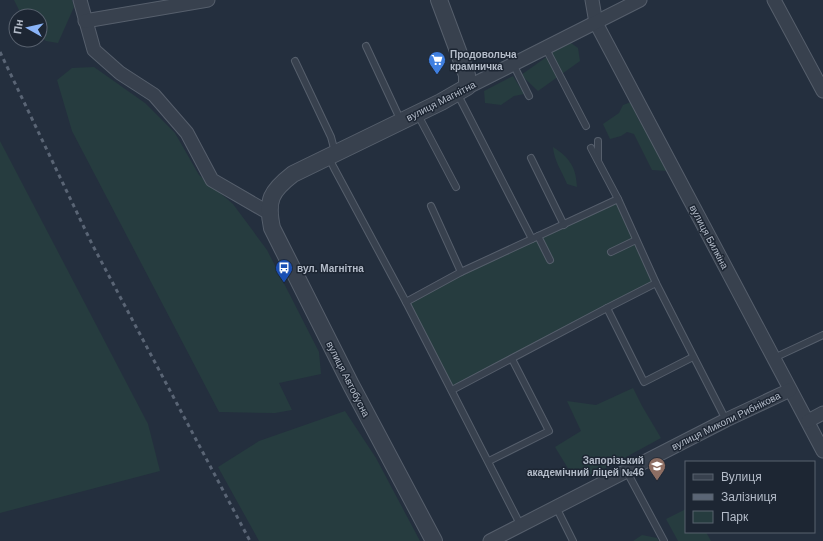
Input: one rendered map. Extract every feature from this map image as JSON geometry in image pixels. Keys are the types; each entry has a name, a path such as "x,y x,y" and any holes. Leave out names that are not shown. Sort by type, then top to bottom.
{"street":[{"path":"80,0 84,21 94,50 120,73 154,95 187,133 212,180 270,206"},
{"path":"84,21 208,0"},
{"path":"439,0 468,75 462,90"},
{"name":"вулиця Билкіна","path":"592,0 596,23 823,451"},
{"name":"вулиця Магнітна","path":"270,206 278,186 293,174 418,113 545,47 640,0"},
{"path":"774,0 823,91"},
{"name":"вулиця Автобусна","path":"270,206 272,228 350,385 434,541"},
{"name":"вулиця Миколи Рибнікова","path":"490,541 626,470 790,390"},
{"path":"808,421 823,413"}],"lane":[{"path":"366,46 402,121"},
{"path":"545,47 586,126"},
{"path":"295,61 331,138 332,154 521,526"},
{"path":"513,64 529,96"},
{"path":"462,90 535,238 550,260"},
{"path":"418,113 456,187"},
{"path":"598,141 598,162"},
{"path":"591,148 618,199 656,283 693,358 726,420"},
{"path":"531,158 564,225"},
{"path":"406,302 461,272 618,199"},
{"path":"431,206 461,272"},
{"path":"611,252 636,240"},
{"path":"452,390 656,283"},
{"path":"607,308 644,382 693,358"},
{"path":"774,358 823,335"},
{"path":"488,461 550,431 512,359"},
{"path":"626,470 664,541"},
{"path":"556,507 573,541"}],"green space":[{"path":"14,0 72,0 74,7 58,43 48,41 48,8 18,8"},
{"path":"571,43 578,48 580,61 538,91 521,75 555,51"},
{"path":"94,67 145,103 175,133 199,175 233,204 267,250 319,352 321,374 279,383 292,410 275,413 219,412 72,131 57,80 72,68"},
{"path":"513,76 524,94 514,96 501,105 485,103 484,91"},
{"path":"631,102 638,119 649,134 667,171 652,170 634,134 627,132 621,136 610,139 603,124 619,113 623,105"},
{"path":"0,141 148,424 160,471 0,513"},
{"path":"553,147 564,155 571,164 575,174 577,187 567,184 557,161"},
{"path":"618,199 656,283 452,390 406,302"},
{"path":"633,388 661,438 595,474 572,475 555,447 581,431 567,401 596,405"},
{"path":"345,411 376,458 420,541 259,541 218,467 259,441"},
{"path":"685,510 685,533 707,533 711,541 678,541 666,519"},
{"path":"642,535 657,538 659,541 633,541"}],"railway":[{"path":"0,52 92,244 250,541"}],"place":[{"name":"Продовольча крамничка","path":"437,75"},
{"name":"вул. Магнітна","path":"284,283"},
{"name":"Запорізький академічний ліцей №46","path":"657,481"}]}
